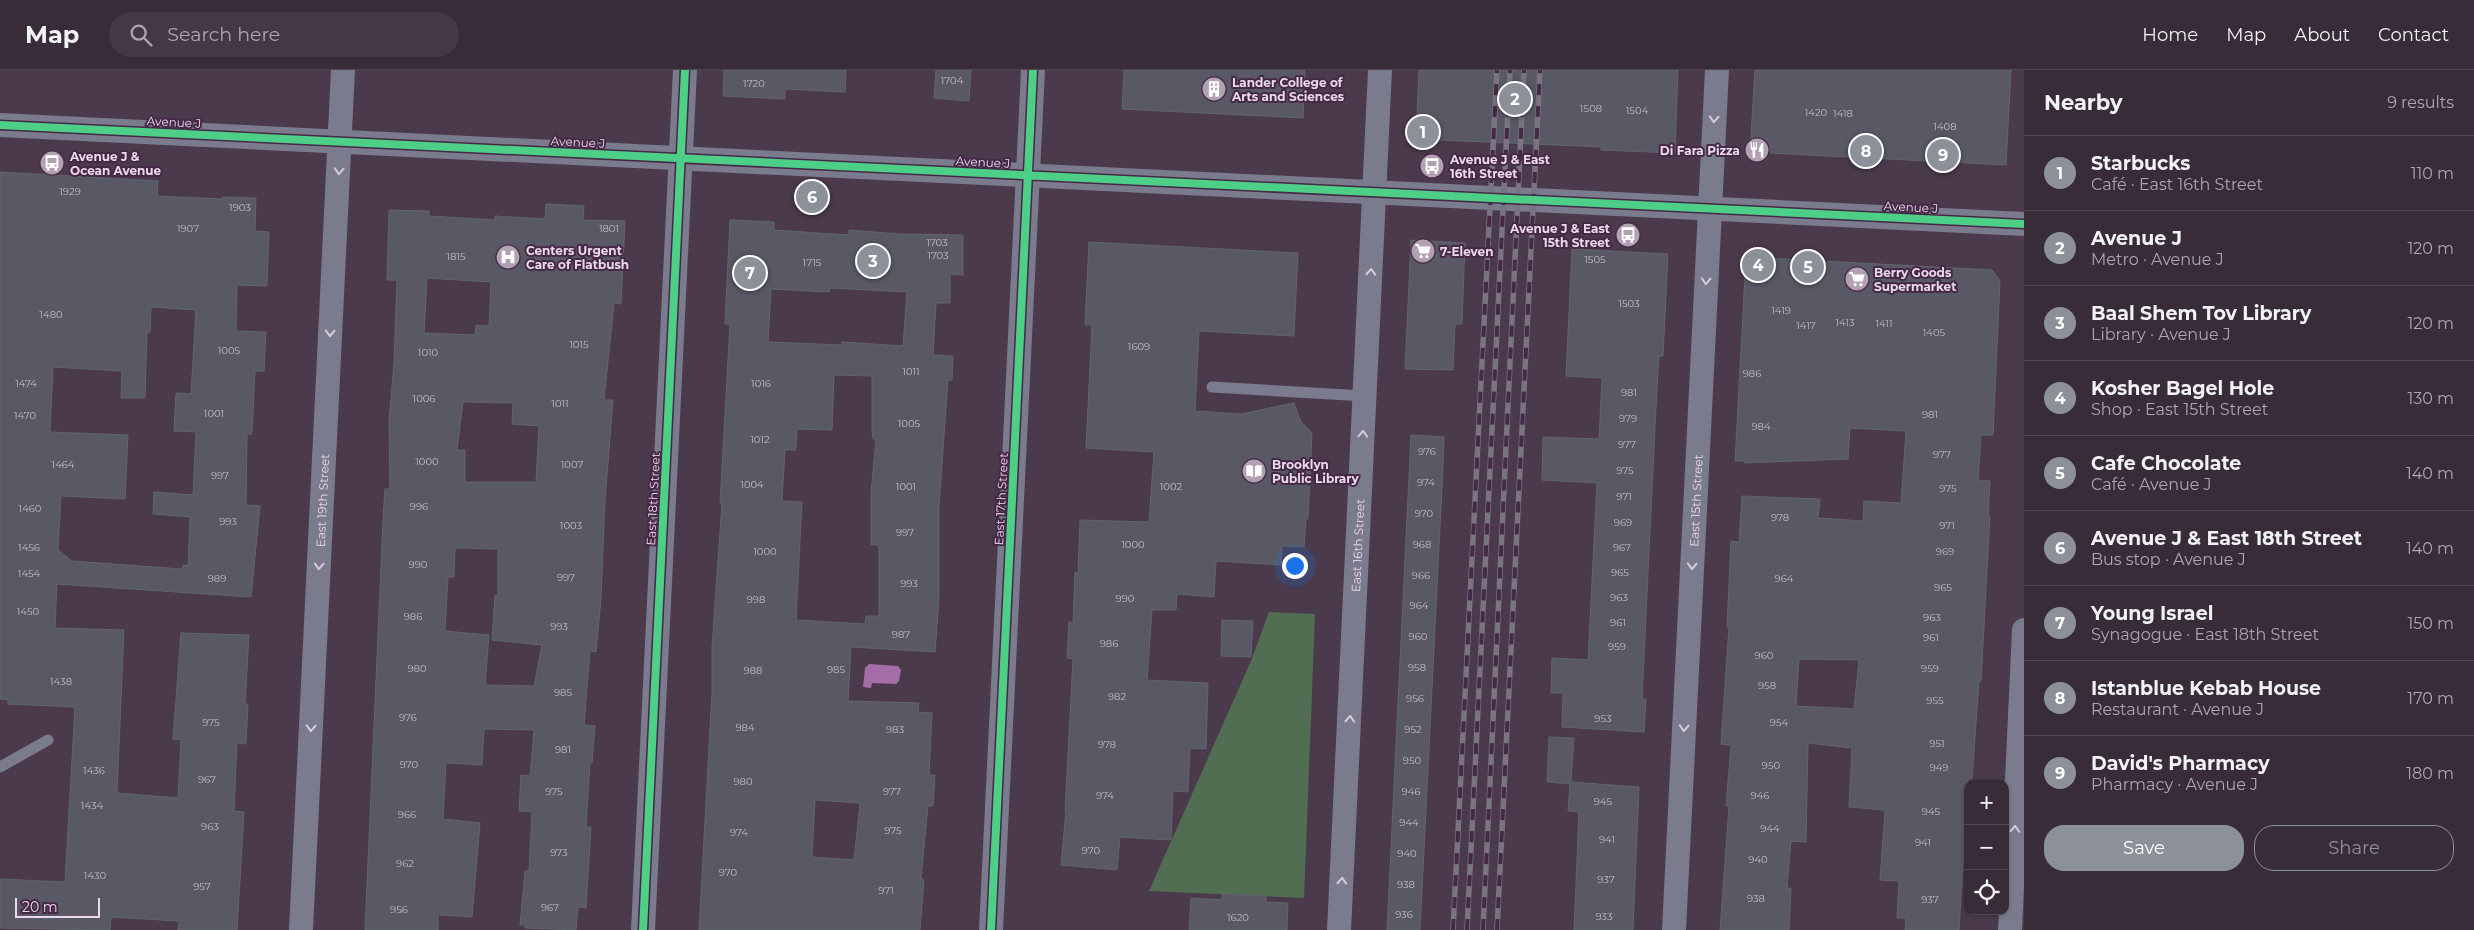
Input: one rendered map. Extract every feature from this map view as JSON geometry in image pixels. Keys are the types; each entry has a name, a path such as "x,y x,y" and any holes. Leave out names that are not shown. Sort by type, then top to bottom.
{"street":[{"name":"East 19th Street","path":"301,930 343,70"},
{"name":"East 18th Street","path":"643,930 684,70"},
{"name":"East 17th Street","path":"991,930 1033,70"},
{"name":"East 16th Street","path":"1339,930 1380,70"},
{"name":"East 15th Street","path":"1674,930 1717,70"},
{"name":"Avenue J","path":"0,125 2024,224"},
{"path":"2010,930 2024,630"}],"lane":[{"path":"1212,387 1365,396"},
{"path":"0,767 48,740"}],"green space":[{"path":"1269,612 1315,614 1304,898 1149,891 1251,661"}],"shaded area":[{"path":"869,664 898,666 901,670 899,681 896,684 872,683 871,688 863,687 865,668"}],"building":[{"path":"724,70 846,70 845,92 785,89 785,99 723,96"},
{"path":"936,70 971,70 969,101 934,98"},
{"name":"Lander College of Arts and Sciences","path":"1124,70 1305,70 1303,118 1122,109"},
{"path":"1419,70 1678,70 1675,153 1601,150 1601,147 1416,139"},
{"path":"1755,70 2011,70 2006,165 1750,152"},
{"path":"0,172 158,181 157,196 223,199 223,197 256,198 255,231 269,232 267,286 237,285 236,331 266,332 264,371 255,371 252,434 247,434 246,505 260,506 251,597 57,584 55,628 124,630 117,793 178,798 181,740 173,739 181,633 249,635 245,704 248,704 246,744 237,743 234,811 244,812 237,930 178,930 179,921 111,917 110,930 0,928 0,879 65,882 75,707 8,704 8,700 0,699","holes":["151,307 196,310 191,394 176,393 174,431 196,432 193,495 154,492 153,514 190,517 188,566 183,565 182,569 72,561 58,550 61,496 125,499 128,435 50,432 53,367 122,371 121,398 145,398 147,332 150,332"]},
{"path":"546,204 584,206 583,220 625,221 621,304 614,303 604,400 613,400 605,500 601,599 596,652 590,651 584,725 595,726 592,763 590,763 586,827 591,827 586,908 578,907 576,930 525,928 525,925 520,925 525,871 529,871 532,812 519,811 521,775 530,776 534,730 484,729 482,765 446,763 443,819 480,823 472,917 438,915 438,930 365,930 383,520 385,489 390,489 389,422 394,363 397,280 387,280 389,210 429,211 429,216 495,220 495,216 545,219","holes":["427,278 491,282 489,326 476,325 475,335 424,333","463,402 513,403 512,424 539,426 536,482 465,482 465,450 457,450","455,548 498,549 498,596 495,595 492,640 542,645 534,686 485,685 489,635 445,631 448,577 454,577"]},
{"path":"730,220 774,222 774,230 849,235 849,230 900,234 963,235 963,275 950,274 950,303 936,303 933,355 953,356 952,380 948,380 939,506 939,598 935,652 851,647 848,701 919,703 918,712 932,713 929,775 935,775 933,806 928,806 921,879 924,880 920,930 699,930 730,324 725,324","holes":["830,288 907,292 903,346 842,342 842,345 768,342 771,289 829,292","834,375 872,376 872,431 873,439 876,439 871,493 871,545 879,545 879,616 866,616 865,624 796,620 802,502 782,501 785,450 796,450 797,429 832,430","815,800 860,803 854,860 812,857"]},
{"path":"1411,240 1465,243 1462,324 1455,324 1453,370 1405,369"},
{"path":"1089,242 1298,253 1294,336 1199,331 1195,411 1241,414 1294,403 1301,422 1312,433 1308,519 1306,519 1304,547 1282,546 1281,565 1216,561 1214,597 1177,594 1176,610 1152,610 1147,680 1208,683 1206,749 1190,748 1188,792 1173,791 1171,840 1120,837 1117,870 1061,865 1066,811 1073,659 1067,658 1069,622 1073,623 1075,572 1078,573 1080,520 1149,522 1154,452 1086,448 1092,325 1085,325"},
{"path":"1572,249 1668,254 1663,356 1659,356 1656,407 1642,699 1646,699 1644,732 1562,727 1563,693 1551,693 1552,658 1588,660 1597,483 1542,480 1543,437 1599,439 1602,378 1566,376"},
{"path":"1746,257 1992,270 2000,281 1993,435 1981,435 1978,480 1990,481 1988,516 1990,516 1981,681 1979,681 1972,779 1964,780 1964,846 1959,930 1905,930 1906,918 1897,918 1899,881 1880,880 1885,810 1849,807 1852,748 1808,743 1806,842 1791,841 1787,888 1791,888 1789,930 1720,930 1729,806 1726,806 1731,745 1721,744 1729,627 1727,627 1731,541 1739,542 1742,496 1820,499 1818,518 1863,521 1864,501 1901,503 1906,431 1850,428 1848,459 1744,463 1744,461 1735,461","holes":["1799,659 1859,660 1854,709 1796,706"]},
{"path":"1411,435 1444,437 1443,467 1420,930 1387,930"},
{"path":"1222,620 1253,621 1251,657 1221,656"},
{"path":"1549,737 1574,738 1571,782 1639,787 1633,930 1574,930 1579,812 1568,811 1570,784 1547,782"},
{"path":"1222,894 1266,896 1266,902 1288,903 1287,930 1189,930 1191,898 1222,900"}],"railway":[{"path":"1453,930 1497,70"},
{"path":"1467,930 1510,70"},
{"path":"1483,930 1524,70"},
{"path":"1497,930 1540,70"}],"cycle path":[{"path":"643,930 685,70"},
{"path":"991,930 1033,70"},
{"path":"0,125 2024,224"}],"place":[{"name":"Lander College of Arts and Sciences","path":"1214,89"},
{"name":"Avenue J","path":"1515,99"},
{"name":"Starbucks","path":"1423,132"},
{"name":"Di Fara Pizza","path":"1757,150"},
{"name":"Istanblue Kebab House","path":"1866,151"},
{"name":"David's Pharmacy","path":"1943,155"},
{"name":"Avenue J & Ocean Avenue","path":"52,163"},
{"name":"Avenue J & East 16th Street","path":"1432,166"},
{"name":"Avenue J & East 18th Street","path":"812,197"},
{"name":"Avenue J & East 15th Street","path":"1628,235"},
{"name":"7-Eleven","path":"1423,251"},
{"name":"Centers Urgent Care of Flatbush","path":"508,257"},
{"name":"Baal Shem Tov Library","path":"873,261"},
{"name":"Kosher Bagel Hole","path":"1758,265"},
{"name":"Cafe Chocolate","path":"1808,267"},
{"name":"Young Israel","path":"750,273"},
{"name":"Berry Goods Supermarket","path":"1857,279"},
{"name":"Brooklyn Public Library","path":"1254,471"}]}
